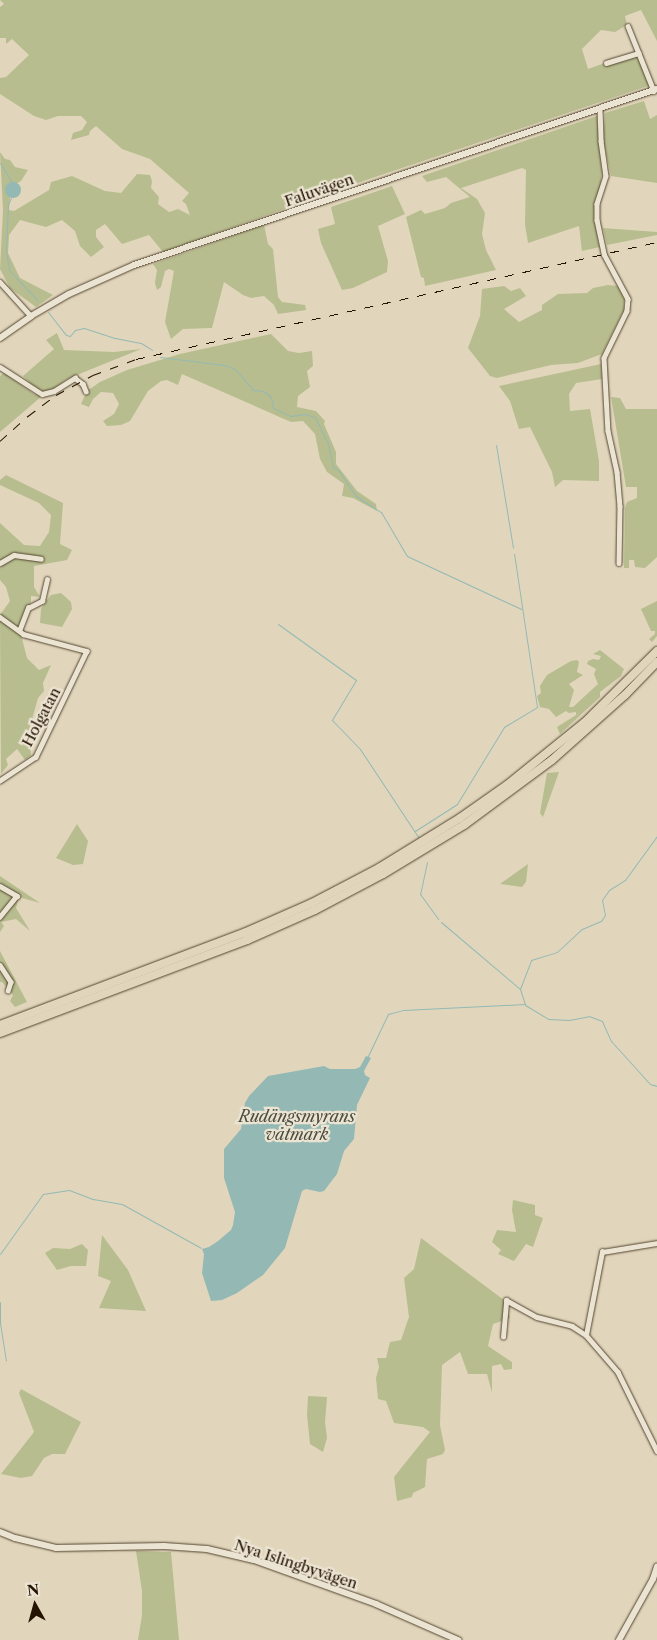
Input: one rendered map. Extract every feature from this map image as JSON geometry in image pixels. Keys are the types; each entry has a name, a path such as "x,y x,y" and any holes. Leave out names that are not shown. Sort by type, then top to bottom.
{"highway":[{"path":"0,1024 260,926 379,868 460,818 507,785 585,722 657,652"},
{"path":"0,1033 263,933 383,874 456,830 510,792 590,728 657,662"}],"street":[{"path":"628,26 655,90"},
{"path":"606,63 639,52"},
{"name":"Faluvägen","path":"0,338 31,316 69,294 134,265 655,90"},
{"path":"600,109 601,141 606,176 597,204 597,220 604,254 628,299 627,311 604,358 608,397 608,431 617,472 620,506 619,563"},
{"path":"0,282 31,316"},
{"path":"0,367 42,394 54,391 75,378 83,384 86,391"},
{"path":"0,563 14,555 41,558"},
{"path":"0,617 19,631 28,608 42,601 47,580"},
{"name":"Holgatan","path":"0,781 36,757 88,651 19,631"},
{"path":"0,886 16,896 0,917"},
{"path":"0,965 11,982 8,991"},
{"path":"586,1335 602,1252 657,1243"},
{"path":"503,1336 506,1300 537,1317 572,1326 586,1335 618,1372 657,1451"},
{"name":"Nya Islingbyvägen","path":"0,1532 15,1538 56,1548 207,1549 254,1560 376,1604 458,1640"},
{"path":"619,1640 653,1579 657,1567"}],"green space":[{"path":"0,0 657,0 657,41 641,10 625,16 627,25 615,32 601,30 582,49 588,69 636,52 651,85 369,179 163,252 149,235 122,244 105,224 96,230 96,237 104,247 91,257 80,246 75,231 62,220 46,227 20,220 9,235 8,253 20,278 53,295 36,307 10,288 0,269 3,210 0,152 15,167 28,170 21,181 11,187 9,210 14,211 49,190 51,182 72,176 105,191 121,193 137,174 150,175 152,181 151,188 159,197 158,204 169,212 178,209 190,215 186,204 182,201 189,193 150,159 122,149 96,126 90,131 89,135 71,140 73,133 82,130 87,122 81,116 58,116 46,120 34,116 0,94 0,78 6,77 29,55 12,39 6,44 6,38 0,38 0,7 4,4"},
{"path":"644,101 650,119 657,115 657,183 611,176 603,139 605,113"},
{"path":"597,116 602,173 600,189 594,203 594,219 600,247 582,251 579,226 528,243 525,224 526,170 522,168 461,188 477,199 485,213 482,234 486,250 496,270 425,286 406,217 421,210 425,214 445,208 451,203 470,197 446,177 427,182 422,176"},
{"path":"392,186 405,214 378,226 388,261 387,272 353,288 342,290 321,243 318,229 335,224 331,207"},
{"path":"264,225 268,244 273,249 278,297 282,302 305,305 306,310 278,314 274,305 264,296 251,298 224,282 212,328 183,329 171,339 165,322 174,271 169,269 165,271 161,287 157,290 155,283 157,270 153,264"},
{"path":"603,228 657,232 657,235 607,245"},
{"path":"608,285 618,286 624,298 624,310 602,354 578,363 551,365 497,378 490,376 468,348 480,316 482,289 504,286 511,291 520,288 526,296 504,309 519,322 542,310 542,305 558,294 587,293 593,288"},
{"path":"57,333 64,350 114,352 141,349 67,379 55,388 45,392 36,389 23,376 54,349 46,340"},
{"path":"271,334 288,351 299,353 312,351 313,366 307,371 310,387 298,396 297,407 316,411 325,421 324,424 336,452 336,464 357,491 376,504 377,511 353,498 342,496 344,484 327,472 320,459 315,434 303,421 291,422 182,374 178,385 167,380 161,381 148,391 130,421 121,425 107,426 103,421 114,414 119,404 113,393 101,392 93,399 89,407 81,404 87,391 100,382 127,370 180,354"},
{"path":"601,364 602,379 576,383 569,394 570,411 590,409 599,461 599,481 563,480 555,487 552,472 530,427 519,429 510,401 499,386"},
{"path":"4,373 34,394 42,396 0,432 0,376"},
{"path":"611,397 620,398 626,409 657,409 657,557 645,568 635,567 634,560 629,560 629,568 624,568 625,508 627,502 637,498 637,487 626,487"},
{"path":"6,475 63,503 60,544 72,550 67,560 34,566 34,587 40,597 31,596 31,602 25,609 18,629 0,615 10,601 6,587 0,580 0,567 5,563 0,560 0,523 24,545 40,546 49,532 51,515 39,503 0,485 0,480"},
{"path":"61,593 71,602 72,609 62,627 40,623 41,609 46,601 51,595"},
{"path":"657,601 657,636 652,642 649,639 655,634 655,631 651,631 641,609"},
{"path":"0,618 21,635 27,658 39,670 51,665 43,683 44,691 38,698 29,730 31,755 25,760 17,749 6,759 8,765 1,774"},
{"path":"600,650 624,669 621,676 600,692 600,697 560,734 557,727 576,715 576,712 569,713 566,711 556,717 549,709 540,707 537,696 541,693 540,686 547,675 571,661 577,660 579,662 577,672 583,675 569,684 574,690 569,707 573,707 598,684 594,674 596,669 587,664 588,661 593,659 599,660 601,656 593,654"},
{"path":"559,772 543,817 540,813 547,773"},
{"path":"77,824 88,841 83,864 73,865 56,858"},
{"path":"528,864 526,882 522,887 500,884"},
{"path":"0,876 40,903 19,897 16,908 30,931 16,919 1,922 4,926 0,932"},
{"path":"0,951 27,1002 15,1007 10,1001 13,995 0,982"},
{"path":"513,1200 535,1205 535,1215 543,1218 533,1247 526,1244 514,1261 498,1254 501,1250 492,1242 497,1230 516,1232 512,1210"},
{"path":"102,1235 128,1270 146,1311 99,1308 111,1281 98,1276"},
{"path":"421,1238 504,1300 510,1318 493,1324 488,1346 512,1362 512,1369 504,1370 501,1364 492,1366 492,1393 487,1374 468,1374 460,1352 442,1365 440,1425 445,1450 443,1454 427,1459 425,1487 413,1493 412,1497 397,1501 394,1477 430,1432 423,1427 394,1423 386,1401 378,1399 376,1378 379,1367 377,1358 386,1358 390,1342 401,1340 409,1317 404,1278 414,1269"},
{"path":"82,1244 88,1250 86,1266 71,1266 57,1270 45,1253 53,1248 70,1249"},
{"path":"21,1389 81,1422 65,1454 52,1454 44,1458 32,1476 21,1478 1,1474 34,1432 19,1393"},
{"path":"308,1396 327,1397 325,1422 327,1438 323,1452 310,1444 307,1415"},
{"path":"136,1551 171,1552 179,1640 138,1640 142,1615 142,1591"}],"water":[{"path":"13,182 19,184 21,190 19,196 13,198 7,196 5,190 7,184"},
{"name":"Rudängsmyrans våtmark","path":"366,1056 371,1058 364,1071 365,1075 370,1078 357,1105 354,1139 344,1151 337,1174 324,1191 306,1189 302,1191 285,1248 263,1275 237,1293 222,1300 211,1301 202,1273 204,1254 202,1249 218,1241 231,1230 233,1225 235,1212 224,1178 224,1149 241,1129 245,1103 249,1096 268,1076 324,1066 330,1069 355,1069 360,1067"}],"waterway":[{"path":"0,163 12,182"},
{"path":"11,198 8,204 6,250 9,270 38,301"},
{"path":"48,312 66,335 70,336 75,330 84,328 115,338 141,343 152,350"},
{"path":"160,357 225,365 235,369 253,390 263,391 271,397 273,408 291,416 305,414 315,417 328,444 333,467 339,471 356,496 381,512 407,556 521,609"},
{"path":"496,445 513,548"},
{"path":"415,831 457,804 504,727 537,707 514,554"},
{"path":"278,624 356,680 332,720 360,749 419,838"},
{"path":"520,989 531,960 557,952 582,929 601,921 605,915 602,900 609,890 625,880 657,836"},
{"path":"427,862 420,894 438,919"},
{"path":"441,922 520,989 525,1004"},
{"path":"367,1058 388,1014 403,1010 525,1004"},
{"path":"525,1005 548,1019 569,1020 589,1016 602,1021 611,1041 650,1084 657,1086"},
{"path":"0,1254 43,1194 69,1190 93,1199 122,1204 201,1248"},
{"path":"0,1302 0,1323 6,1361"}],"railway":[{"path":"0,441 28,416 56,395 93,375 136,359 657,242"}]}
